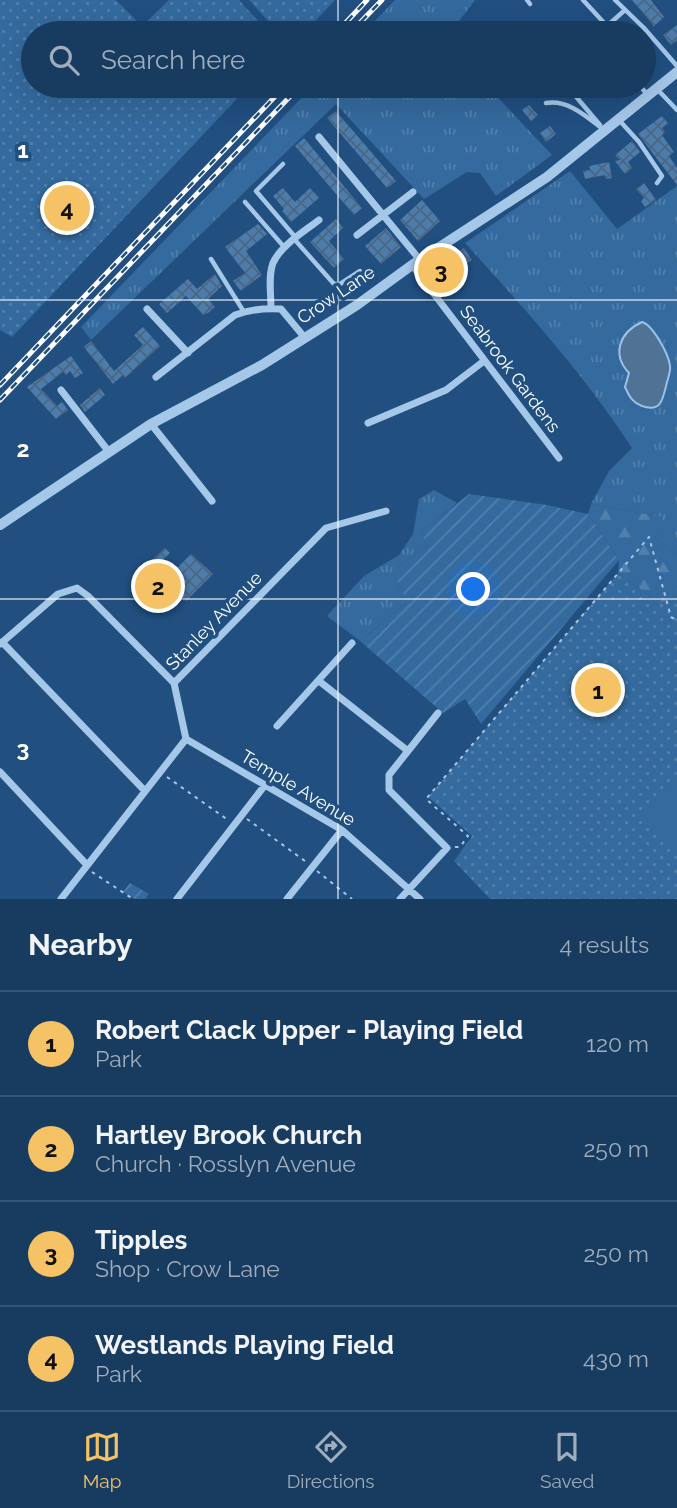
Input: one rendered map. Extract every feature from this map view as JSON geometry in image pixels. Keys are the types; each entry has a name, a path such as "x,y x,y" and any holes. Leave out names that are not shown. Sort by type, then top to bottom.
{"street":[{"name":"Crow Lane","path":"656,84 677,72"},
{"name":"Crow Lane","path":"0,525 151,424 262,365 305,338 547,177 605,131 639,98"},
{"name":"Seabrook Gardens","path":"319,137 382,215 484,361 559,458"},
{"path":"357,235 413,191"},
{"path":"271,308 270,282 273,262 285,248 319,220"},
{"path":"146,309 188,354"},
{"path":"156,377 235,315 244,312 281,309 305,338"},
{"path":"368,423 446,390 484,361"},
{"path":"61,390 109,452"},
{"path":"151,424 212,501"},
{"name":"Stanley Avenue","path":"186,739 174,683 326,528 386,511"},
{"path":"145,791 1,643 58,594 77,588 174,683"},
{"path":"277,726 352,643"},
{"path":"319,681 408,751"},
{"path":"400,899 447,848 389,790 389,775 438,713"},
{"path":"61,899 186,739"},
{"name":"Temple Avenue","path":"186,739 342,830 419,899"},
{"path":"0,772 86,866"},
{"path":"177,899 265,785"},
{"path":"287,899 342,830"}],"lane":[{"path":"583,0 602,21"},
{"path":"615,0 635,21"},
{"path":"613,21 625,10"},
{"path":"656,43 677,66"},
{"path":"656,95 677,110"},
{"path":"577,98 605,131"},
{"path":"546,103 556,101 568,106 605,131"},
{"path":"618,119 656,165 662,176 657,183"},
{"path":"284,164 256,191 334,284 340,284 360,271"},
{"path":"245,202 285,248"},
{"path":"211,259 244,312"}],"path":[{"path":"447,848 460,847 468,836 426,799 649,537 671,617 677,620"},
{"path":"160,772 234,825"},
{"path":"242,815 352,899"},
{"path":"86,866 133,899"}],"green space":[{"path":"0,0 116,0 137,21 21,21 21,98 238,98 12,337 0,330"},
{"path":"169,0 239,0 258,21 147,21"},
{"path":"249,0 335,0 315,21 268,21"},
{"path":"395,0 475,0 459,21 375,21"},
{"path":"301,98 498,98 552,155 496,196 480,173 467,172 424,199 336,104 91,340 81,327"},
{"path":"570,171 617,229 677,186 677,555 655,538 661,517 591,504 609,471 632,448 574,368 465,243"},
{"path":"434,490 457,503 421,532 427,546 392,571 407,602 360,641 327,616 364,576 399,555 413,534 419,499"},
{"path":"469,494 588,514 619,560 481,724 465,699 443,713 360,641 407,602 392,571 427,546 421,532"},
{"path":"591,504 662,517 655,538 677,555 677,596 660,603 618,573 619,560 588,514"},
{"path":"618,573 660,603 677,596 677,899 490,899 454,861 472,836 428,797"},
{"path":"677,782 677,858 640,812"},
{"path":"130,883 149,894 145,899 135,899 123,892"}],"shaded area":[{"path":"642,322 660,341 670,366 663,398 658,406 649,408 633,401 625,387 629,373 623,366 619,351 623,338"}],"building":[{"path":"632,0 651,0 664,17 656,24 656,21 650,21"},
{"path":"677,25 677,40 671,45 663,35"},
{"path":"529,105 538,115 531,121 522,110"},
{"path":"336,111 396,181 387,188 327,118"},
{"path":"662,116 668,123 662,128 665,132 662,135 674,152 669,156 677,168 677,185 638,134"},
{"path":"550,126 556,134 546,142 540,133"},
{"path":"304,138 362,208 354,215 295,146"},
{"path":"632,141 640,152 628,162 632,168 625,174 615,161 620,160 615,155"},
{"path":"609,162 612,178 606,179 605,175 585,179 583,171 590,170 589,166"},
{"path":"644,183 656,200 645,207 641,201 644,198 636,189"},
{"path":"283,188 295,202 310,188 319,198 291,222 273,196"},
{"path":"422,200 440,221 418,241 400,220"},
{"path":"336,219 343,228 329,241 344,259 334,268 310,242"},
{"path":"258,224 267,234 246,251 262,275 241,291 233,281 245,273 225,247"},
{"path":"386,228 401,247 381,264 365,246"},
{"path":"464,248 472,260 449,274 454,280 447,285 441,277 438,281 432,273 435,268"},
{"path":"215,274 222,286 208,299 215,307 208,313 203,315 186,296 167,313 159,304 188,279 197,289"},
{"path":"143,327 160,346 125,378 123,375 113,384 84,347 91,341 114,371 143,345 134,335"},
{"path":"71,356 83,373 75,378 70,371 66,375 63,372 41,389 57,406 62,402 68,410 56,419 27,387"},
{"path":"100,388 105,395 85,412 80,405"},
{"path":"165,548 170,553 156,566 151,561"},
{"path":"191,554 213,574 186,601 178,593 164,602 143,580 161,563 171,574"}],"railway":[{"path":"347,21 367,0"},
{"path":"362,21 382,0"},
{"path":"0,385 274,98"},
{"path":"0,400 289,98"}],"place":[{"name":"Westlands Playing Field","path":"67,208"},
{"name":"Tipples","path":"441,270"},
{"name":"Hartley Brook Church","path":"158,586"},
{"name":"Robert Clack Upper - Playing Field","path":"598,690"}]}
